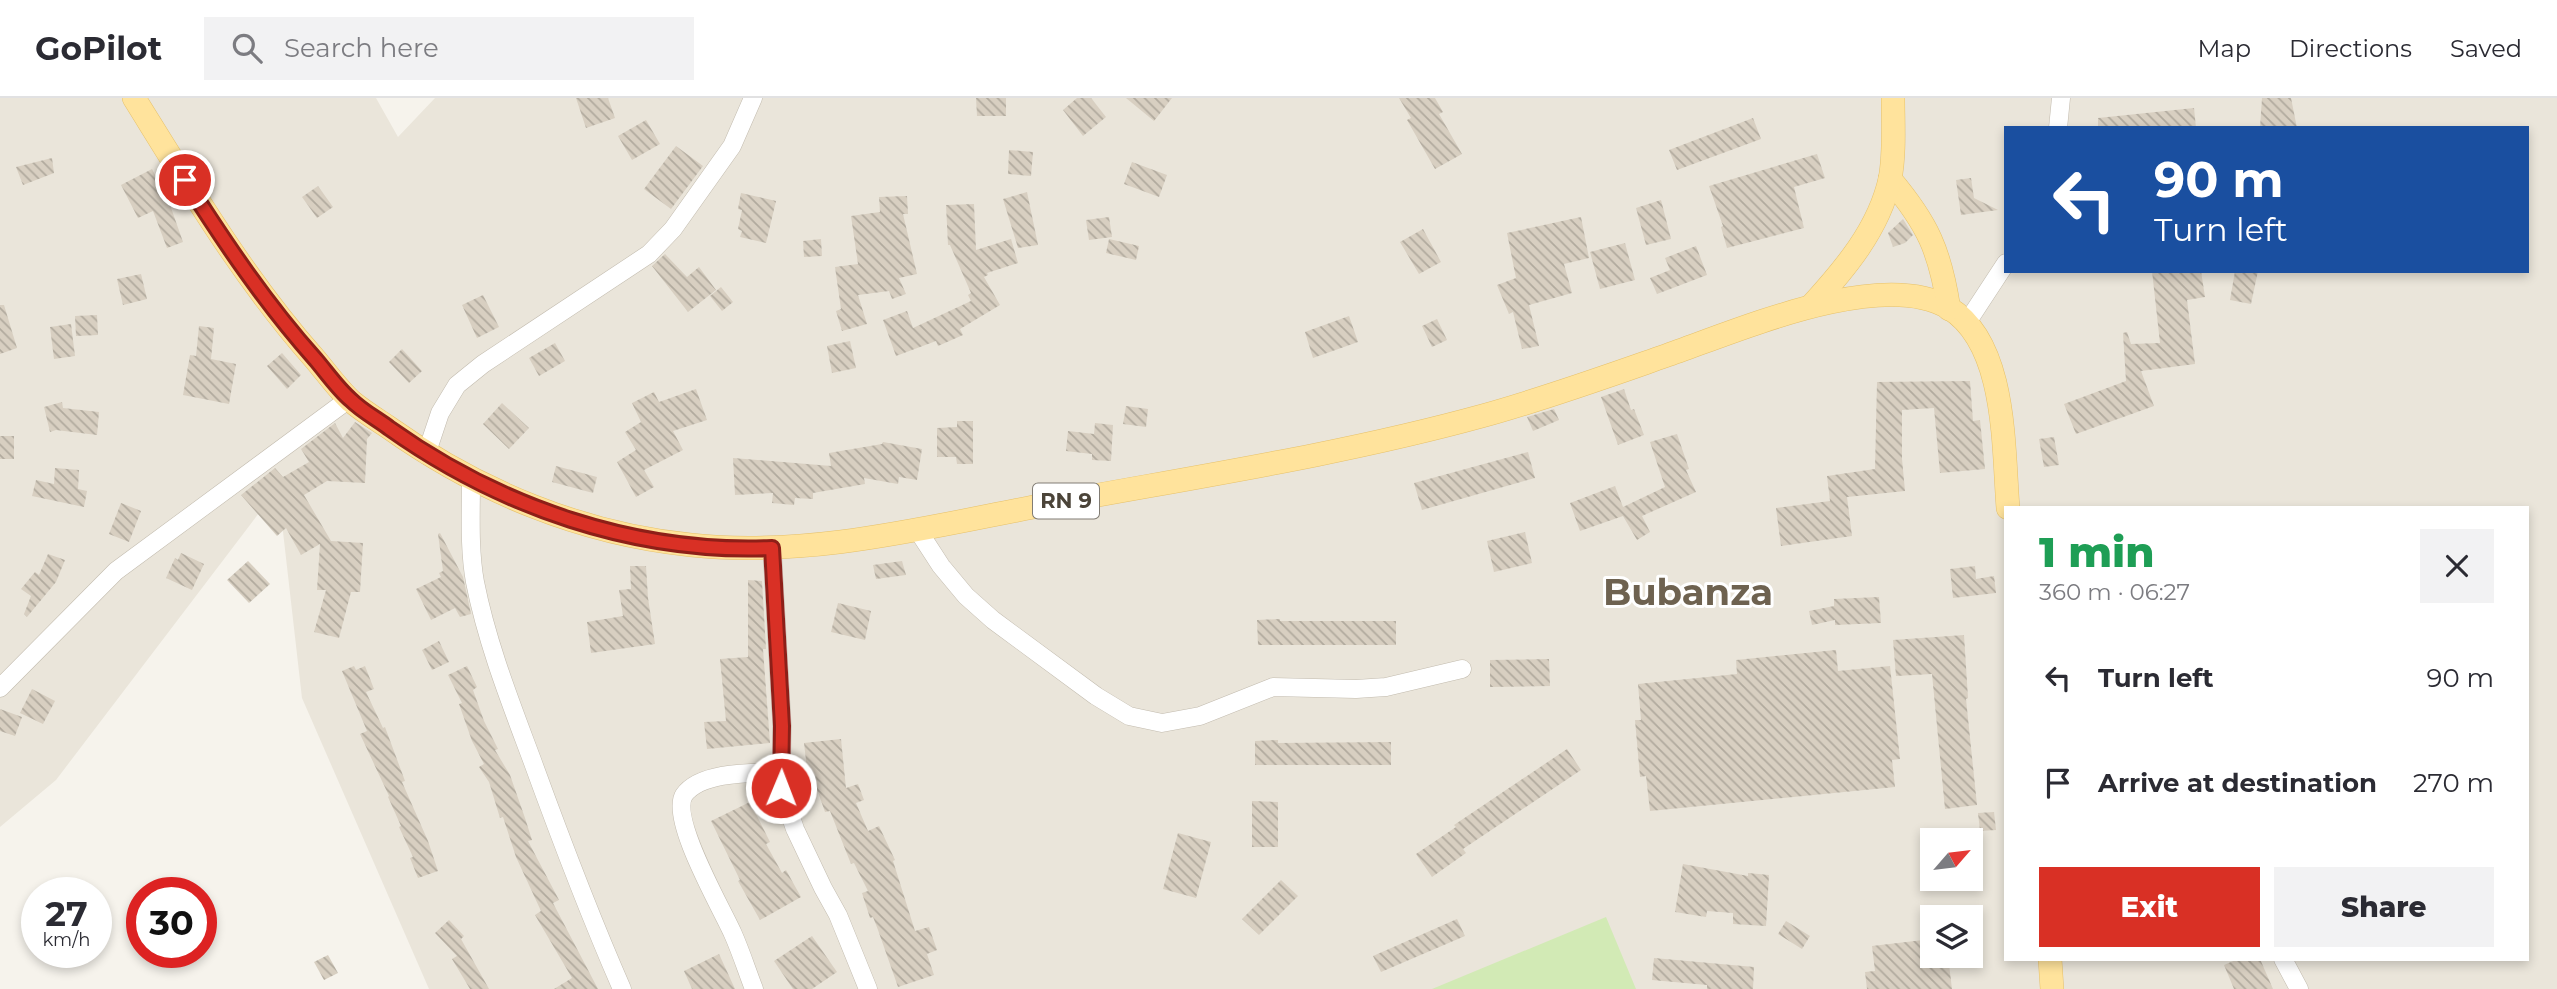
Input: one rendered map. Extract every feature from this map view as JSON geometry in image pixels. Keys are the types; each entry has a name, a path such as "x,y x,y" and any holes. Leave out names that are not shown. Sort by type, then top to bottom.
{"main road":[{"name":"RN 9","path":"134,98 251,280 288,329 349,399 426,455 471,480 540,510 615,533 688,545 746,550 808,547 1323,453 1482,416 1564,391 1811,306 1881,294 1927,300 1958,316"},
{"path":"1811,306 1840,274 1860,246 1877,214 1890,179 1894,133 1892,98"},
{"path":"1890,179 1924,223 1936,248 1958,316 1982,346 1992,370 1998,399 2008,506"},
{"path":"2049,961 2052,989"}],"street":[{"path":"426,455 440,413 457,385 483,364 649,254 673,229 732,146 753,98"},
{"path":"2058,126 2061,98"},
{"path":"1958,316 2004,265"},
{"path":"0,688 116,571 349,399"},
{"path":"471,480 475,579 502,680 573,872 622,989"},
{"path":"917,529 966,596 993,620 1096,696 1129,716 1162,723 1200,716 1273,687 1387,687 1462,669"},
{"path":"772,548 782,726 781,788 795,829 838,915 868,989"},
{"path":"754,989 733,933 711,892 682,820 680,806 685,794 697,784 722,776 780,772"},
{"path":"2284,961 2299,989"}],"shaded area":[{"path":"0,98 376,98 398,137 435,98 2557,98 2557,989 429,989 302,698 278,488 56,780 0,827"}],"green space":[{"path":"1606,917 1636,989 1432,989"}],"building":[{"path":"576,98 608,98 615,118 586,128"},
{"path":"976,98 1006,98 1006,116 977,116"},
{"path":"1077,98 1091,98 1106,117 1083,136 1063,110"},
{"path":"1126,98 1172,98 1154,121"},
{"path":"1399,98 1435,98 1443,112 1439,114 1462,154 1435,169 1407,120 1411,118"},
{"path":"2262,98 2291,98 2297,126 2260,126"},
{"path":"2194,108 2196,126 2098,126 2098,118"},
{"path":"1753,118 1761,139 1677,170 1669,150"},
{"path":"646,120 660,144 632,160 618,136"},
{"path":"676,146 703,166 671,209 644,189"},
{"path":"1009,150 1033,152 1031,176 1008,174"},
{"path":"1817,154 1825,178 1794,187 1804,228 1727,248 1721,227 1723,226 1709,186"},
{"path":"52,158 54,173 23,185 16,167"},
{"path":"1132,162 1167,175 1159,197 1124,184"},
{"path":"152,169 169,202 183,242 167,248 153,211 138,218 121,185"},
{"path":"1971,178 1974,198 1998,210 1961,215 1956,180"},
{"path":"318,186 333,207 317,218 302,197"},
{"path":"1027,192 1038,245 1018,248 1003,199"},
{"path":"741,193 776,201 766,243 740,237 742,231 738,229 742,210 738,209"},
{"path":"907,196 908,214 903,214 917,274 899,278 906,294 892,299 889,291 858,295 867,324 842,331 836,311 841,309 835,267 858,264 851,216 880,212 879,197"},
{"path":"1661,200 1671,239 1646,245 1636,208"},
{"path":"974,204 976,250 1011,239 1018,263 987,273 984,277 1000,305 960,329 963,335 938,346 936,341 896,356 883,320 907,311 913,328 971,301 968,295 971,293 948,245 946,205"},
{"path":"1109,217 1112,237 1089,240 1086,220"},
{"path":"1581,217 1589,258 1564,264 1572,293 1529,305 1539,346 1522,349 1513,312 1509,314 1497,285 1516,278 1507,233"},
{"path":"1903,219 1913,235 1905,243 1893,247 1888,233"},
{"path":"1423,229 1441,262 1419,274 1400,242"},
{"path":"821,239 822,256 804,257 803,241"},
{"path":"1109,239 1139,246 1136,260 1106,253"},
{"path":"1625,243 1635,280 1600,289 1590,252"},
{"path":"1696,246 1707,275 1657,294 1650,278 1670,270 1665,258"},
{"path":"665,254 687,277 699,267 716,290 688,312 652,266"},
{"path":"2152,273 2201,273 2205,297 2187,300 2195,364 2141,371 2154,406 2076,434 2064,404 2126,381 2123,333 2127,332 2131,344 2160,343"},
{"path":"2235,273 2258,273 2251,304 2230,300"},
{"path":"141,274 147,299 123,305 117,279"},
{"path":"721,287 733,302 722,311 710,296"},
{"path":"483,295 499,327 477,338 462,305"},
{"path":"0,305 4,305 17,348 0,354"},
{"path":"97,315 98,335 76,336 75,316"},
{"path":"1349,316 1358,342 1313,358 1305,332"},
{"path":"1437,319 1447,340 1432,347 1422,326"},
{"path":"71,324 75,356 54,359 50,327"},
{"path":"199,326 214,328 211,359 236,364 229,404 183,395 190,355 196,356"},
{"path":"850,341 856,368 832,373 827,346"},
{"path":"555,343 565,361 539,376 529,358"},
{"path":"402,349 422,371 409,383 389,362"},
{"path":"282,353 301,375 287,389 267,366"},
{"path":"1970,381 1973,421 1980,420 1985,469 1940,473 1934,408 1902,410 1905,491 1847,497 1852,536 1781,546 1776,508 1830,501 1827,476 1875,469 1877,382"},
{"path":"696,389 707,420 673,431 683,450 644,470 654,487 636,497 617,462 636,450 625,432 641,422 632,403 654,392 659,402"},
{"path":"1624,389 1644,435 1618,445 1601,397"},
{"path":"62,402 63,408 99,412 97,435 56,430 50,432 44,407"},
{"path":"502,403 529,428 509,449 483,424"},
{"path":"1126,406 1148,409 1146,427 1123,424"},
{"path":"1554,409 1559,420 1533,431 1527,417"},
{"path":"957,421 973,421 973,464 957,464 956,457 937,457 937,428 957,427"},
{"path":"355,422 372,433 367,439 365,483 327,481 304,495 331,541 363,543 360,592 351,592 339,638 314,632 326,590 317,590 320,544 301,555 286,528 277,536 241,495 275,468 283,477 309,462 301,449 335,423 343,438"},
{"path":"1095,423 1113,425 1111,461 1092,460 1092,454 1066,451 1068,431 1094,434"},
{"path":"1677,434 1689,469 1686,470 1696,492 1642,516 1650,532 1637,540 1623,516 1580,531 1570,503 1615,486 1623,507 1665,487 1650,442"},
{"path":"0,436 14,436 14,459 0,459"},
{"path":"2054,437 2059,465 2044,467 2039,439"},
{"path":"883,442 922,449 917,480 899,477 898,484 864,478 865,484 813,493 813,499 795,498 794,505 772,503 773,493 735,495 733,458 831,466 829,453"},
{"path":"1528,452 1535,478 1422,510 1414,483"},
{"path":"556,466 597,477 593,493 552,482"},
{"path":"55,468 79,470 78,489 87,491 84,507 32,496 36,480 54,484"},
{"path":"121,503 141,511 129,542 109,534"},
{"path":"1525,532 1532,563 1494,572 1487,541"},
{"path":"440,533 463,577 471,614 460,617 455,608 431,620 416,589 441,577 439,573 443,571"},
{"path":"181,553 204,564 192,590 166,578 175,558 178,560"},
{"path":"48,554 65,560 56,582 27,617 24,614 31,596 21,589 35,572 39,575"},
{"path":"248,561 270,584 249,603 227,580"},
{"path":"902,561 906,575 876,579 873,565"},
{"path":"630,566 646,566 655,644 591,653 587,622 623,616 619,590 631,589"},
{"path":"1975,566 1976,579 1994,576 1996,593 1953,598 1950,569"},
{"path":"748,580 762,581 766,649 763,649 770,743 707,749 704,722 726,721 720,659 748,657"},
{"path":"1879,597 1881,623 1835,625 1835,620 1812,625 1809,611 1834,606 1834,599"},
{"path":"838,603 871,611 865,640 831,632"},
{"path":"1257,620 1396,621 1396,645 1258,645"},
{"path":"1964,635 1966,699 1977,805 1945,809 1932,674 1896,676 1893,640"},
{"path":"439,641 449,662 432,670 422,650"},
{"path":"1836,650 1838,671 1890,666 1900,759 1892,760 1895,787 1650,811 1646,776 1640,777 1635,720 1641,720 1638,684 1737,674 1736,660"},
{"path":"1549,659 1550,686 1490,687 1490,660"},
{"path":"354,666 356,670 365,666 374,689 366,692 383,728 385,727 405,781 402,782 438,871 418,878 410,858 413,857 389,796 360,734 367,731 342,671"},
{"path":"467,666 477,687 473,690 484,721 498,749 495,750 510,775 525,818 532,840 528,841 559,900 553,903 598,989 554,989 572,978 535,915 541,911 516,857 503,817 500,818 489,782 479,767 484,764 472,741 459,704 462,703 448,675"},
{"path":"32,689 55,701 43,724 20,713"},
{"path":"0,709 22,717 15,736 0,731"},
{"path":"841,739 846,788 858,784 864,800 856,803 868,831 879,826 895,860 893,861 915,931 929,927 937,950 927,954 934,975 898,987 862,893 868,891 854,863 851,864 830,811 825,812 813,778 808,778 804,743"},
{"path":"1278,740 1278,743 1391,742 1391,765 1255,765 1255,741"},
{"path":"1567,749 1581,770 1463,849 1466,853 1432,877 1416,854 1456,827 1454,825"},
{"path":"1252,801 1278,802 1278,847 1252,847"},
{"path":"750,802 770,842 766,844 782,873 786,870 801,897 760,920 738,881 740,880 711,821"},
{"path":"1994,812 1996,830 1983,831 1983,828 1980,828 1978,813"},
{"path":"1178,833 1211,842 1196,898 1163,889"},
{"path":"1683,864 1748,876 1748,873 1769,875 1766,926 1733,924 1733,913 1707,911 1706,917 1675,912"},
{"path":"1281,880 1298,896 1259,935 1242,919"},
{"path":"1457,919 1465,936 1381,972 1373,956"},
{"path":"449,920 464,936 461,939 489,989 470,989 452,959 457,956 435,933"},
{"path":"1786,921 1810,936 1802,949 1778,934"},
{"path":"812,936 837,972 812,989 793,989 774,961"},
{"path":"1920,940 1920,968 1949,968 1952,989 1867,989 1865,972 1875,971 1872,946"},
{"path":"719,954 735,989 692,989 684,971"},
{"path":"328,955 338,973 324,980 314,962"},
{"path":"1654,958 1754,967 1753,989 1707,989 1707,985 1652,980"},
{"path":"2233,961 2261,961 2273,989 2234,989 2224,965"}],"district":[{"name":"Bubanza","path":"1688,592"}],"route":[{"path":"185,180 251,280 288,329 349,399 426,455 471,480 540,510 615,533 688,545 746,550 772,548 782,726 781,788"}]}
